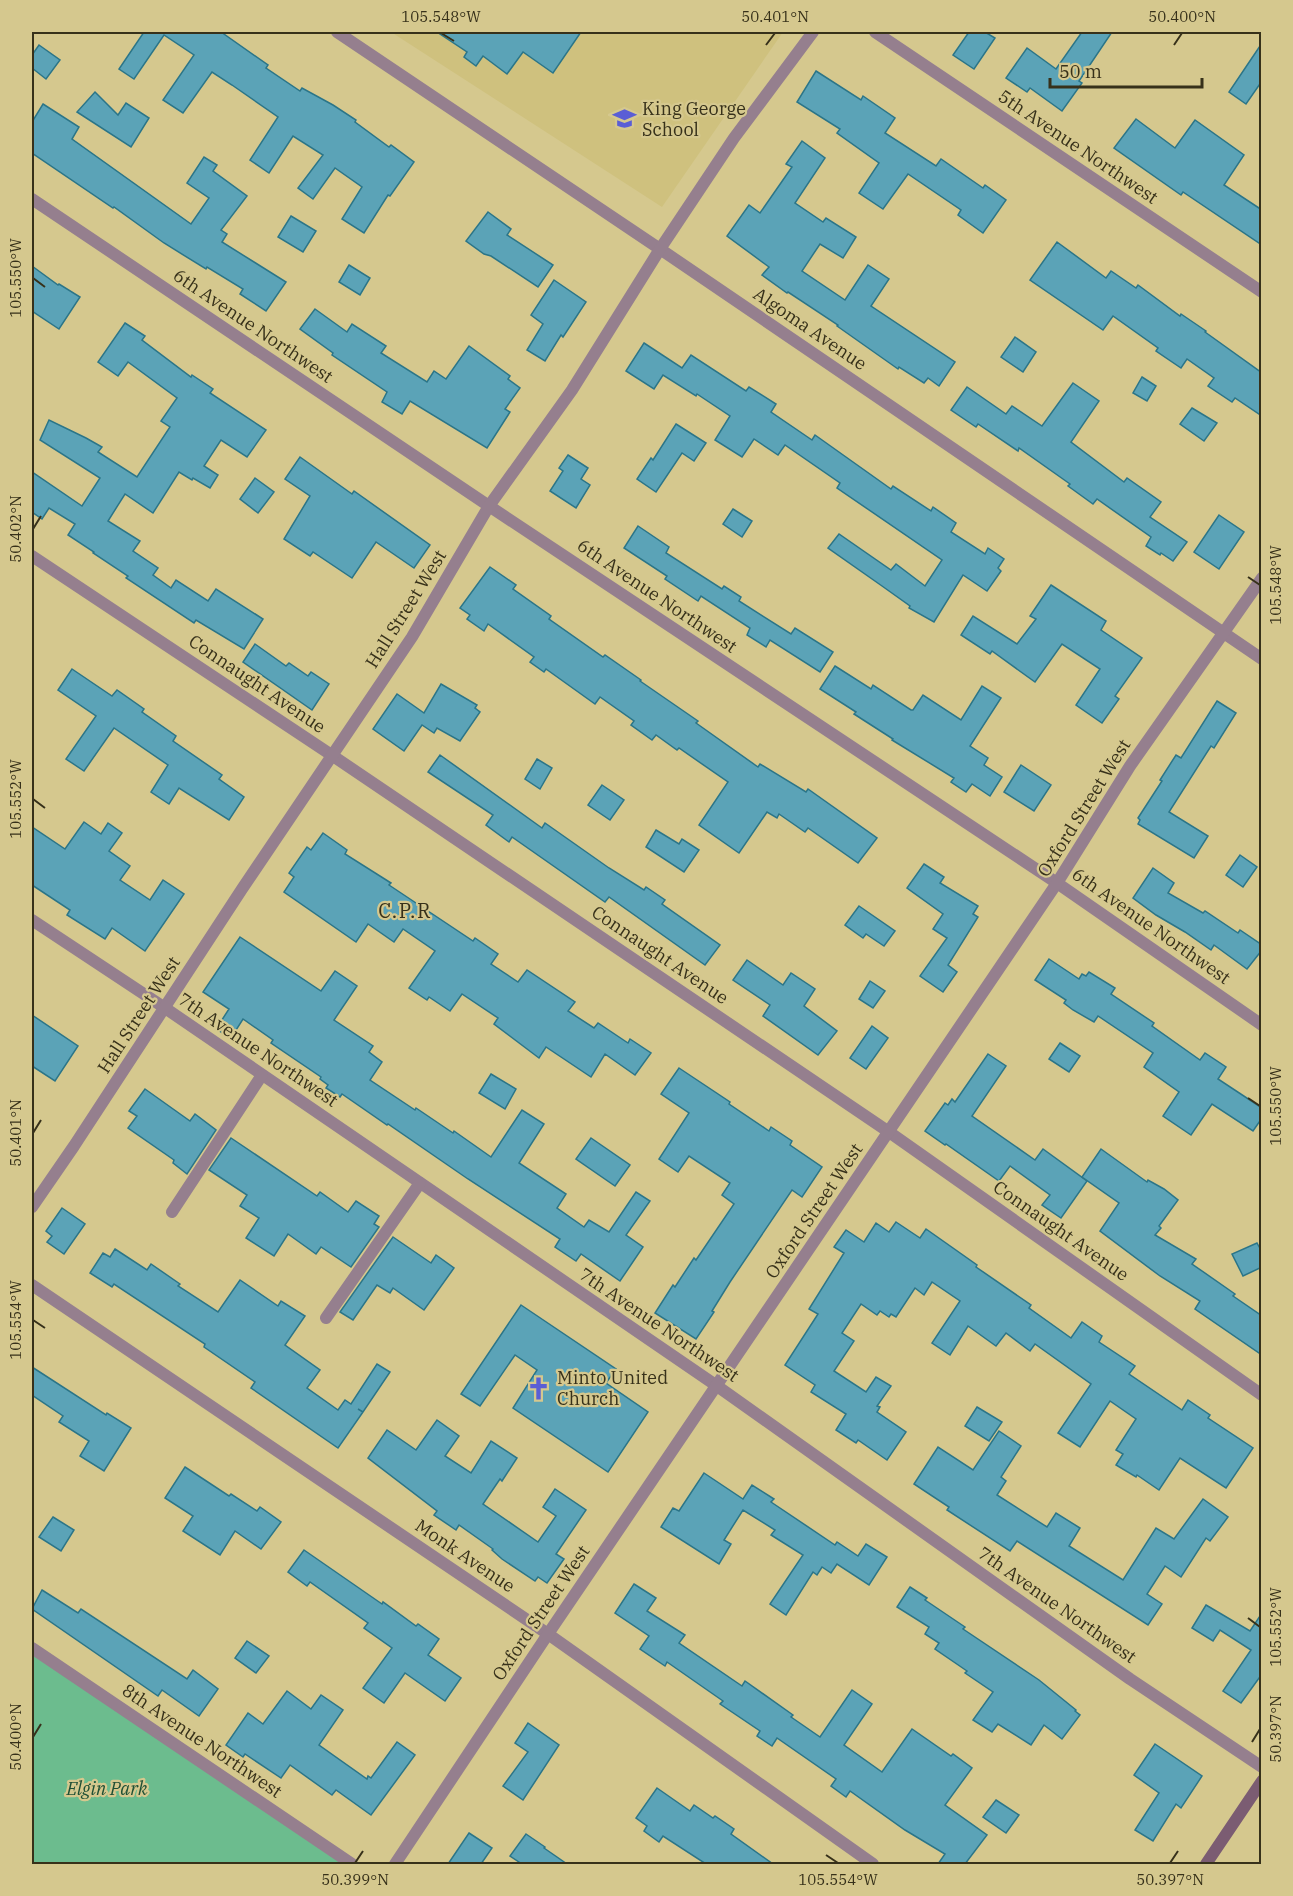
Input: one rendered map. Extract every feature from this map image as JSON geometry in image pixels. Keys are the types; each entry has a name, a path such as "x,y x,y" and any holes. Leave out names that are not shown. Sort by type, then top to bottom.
{"street":[{"name":"Algoma Avenue","path":"338,32 1262,659"},
{"name":"Hall Street West","path":"32,1207 412,637 489,506 572,390 660,249 734,138 813,32"},
{"name":"5th Avenue Northwest","path":"875,32 1262,292"},
{"name":"6th Avenue Northwest","path":"32,199 489,506 1058,883 1262,1025"},
{"name":"Connaught Avenue","path":"32,556 333,756 889,1132 1262,1395"},
{"name":"Oxford Street West","path":"395,1864 548,1634 1058,883 1130,766 1262,578"},
{"name":"7th Avenue Northwest","path":"32,920 165,1008 717,1386 1130,1679 1262,1767"},
{"path":"172,1212 262,1075"},
{"path":"326,1318 420,1183"},
{"name":"Monk Avenue","path":"32,1285 548,1634 873,1864"},
{"name":"8th Avenue Northwest","path":"32,1648 352,1864"},
{"path":"1206,1864 1262,1781"}],"shaded area":[{"name":"King George School","path":"391,32 783,32 662,207"}],"green space":[{"name":"Elgin Park","path":"32,1648 352,1864 32,1864"}],"building":[{"path":"144,32 221,32 268,65 266,68 300,91 302,88 333,105 356,120 355,122 389,147 391,145 414,162 390,196 388,195 364,233 342,219 362,187 335,168 313,199 298,188 323,155 293,136 269,173 250,160 278,117 232,85 212,72 183,113 163,100 194,55 164,35 134,79 119,69"},
{"path":"437,32 581,32 553,73 523,52 507,74 483,56 476,66 464,57 467,52"},
{"path":"969,32 985,32 995,38 974,69 953,55"},
{"path":"1082,32 1112,32 1079,81 1082,83 1062,111 1030,88 1027,92 1006,78 1027,48 1056,69"},
{"path":"1262,43 1262,81 1246,104 1229,92"},
{"path":"39,45 60,60 46,79 32,68 32,55"},
{"path":"816,71 861,100 863,96 895,118 885,133 936,166 941,159 983,188 985,185 1006,200 983,233 958,215 961,210 908,174 883,209 859,193 879,163 837,133 840,129 797,102"},
{"path":"95,92 118,115 126,103 149,118 131,147 77,112"},
{"path":"43,104 79,127 72,139 191,224 209,198 187,183 204,157 217,165 213,171 247,196 221,230 227,234 222,242 286,282 266,311 240,294 243,289 164,243 32,153 32,122"},
{"path":"1136,119 1175,148 1195,120 1244,155 1224,185 1262,210 1262,245 1183,192 1181,195 1114,148"},
{"path":"802,141 825,158 795,203 823,222 826,218 856,237 843,258 820,244 802,271 845,300 868,265 889,279 871,306 955,362 939,386 928,378 924,383 899,367 898,369 838,325 787,293 762,275 769,267 727,236 749,205 760,213 792,167 786,164"},
{"path":"488,212 511,229 507,235 553,265 538,287 466,241"},
{"path":"291,216 316,231 303,252 278,237"},
{"path":"1057,242 1106,278 1111,271 1136,288 1138,285 1180,316 1181,314 1206,331 1262,373 1262,416 1235,398 1232,402 1208,386 1214,378 1187,359 1181,368 1156,351 1158,348 1113,316 1103,330 1030,280"},
{"path":"349,265 370,278 360,295 339,282"},
{"path":"32,266 58,285 80,297 59,329 32,311"},
{"path":"554,280 586,302 545,361 527,350 543,324 531,315"},
{"path":"315,309 347,332 352,324 386,346 381,353 427,382 434,371 446,379 469,346 510,376 508,379 520,388 505,409 510,412 487,448 410,401 402,414 382,402 387,392 332,355 333,353 300,329"},
{"path":"125,323 145,336 142,340 191,377 192,375 213,389 210,393 266,430 247,457 221,440 204,466 218,475 210,488 179,472 153,513 125,494 108,521 140,541 133,551 158,568 153,575 171,588 176,580 208,601 216,589 263,619 244,649 196,620 194,623 126,578 128,576 68,535 75,524 49,508 42,519 32,512 32,472 82,506 100,478 40,440 49,420 102,447 98,452 137,477 170,427 161,421 177,398 128,362 118,376 98,362"},
{"path":"1015,337 1036,352 1023,372 1001,357"},
{"path":"644,343 682,368 691,355 746,391 749,387 776,404 771,412 812,440 815,435 891,489 893,486 931,511 933,507 956,523 951,532 985,554 988,548 1004,559 998,568 1001,571 987,591 963,575 934,622 909,608 910,606 828,548 839,534 891,570 896,564 925,586 942,560 837,488 840,483 785,445 778,455 754,439 742,457 715,440 730,416 663,375 654,389 626,371"},
{"path":"1142,377 1156,386 1147,401 1133,393"},
{"path":"1073,383 1099,401 1071,442 1124,482 1127,478 1161,502 1150,517 1187,542 1173,561 1146,546 1151,537 1097,499 1093,504 1068,486 1070,484 1019,448 1018,451 978,424 976,427 951,410 967,387 1006,414 1012,406 1042,426"},
{"path":"1192,408 1217,423 1204,441 1180,424"},
{"path":"676,424 706,443 694,461 682,453 656,492 637,479 651,458 653,460"},
{"path":"568,455 588,468 581,479 590,485 576,508 550,491 563,471 559,468"},
{"path":"300,457 352,494 354,491 430,545 414,568 376,542 352,578 313,552 310,556 284,539 310,496 285,479"},
{"path":"255,478 274,492 258,513 240,499"},
{"path":"733,509 752,521 742,537 723,524"},
{"path":"1219,515 1244,532 1219,569 1194,552"},
{"path":"638,526 669,547 666,553 722,589 724,586 741,597 739,601 791,634 795,628 833,652 820,672 770,640 766,647 747,635 750,628 701,596 698,601 665,579 667,576 624,548"},
{"path":"490,567 516,585 513,589 551,616 549,619 603,657 605,655 641,680 758,767 760,764 806,792 808,789 877,838 858,863 808,828 805,832 779,814 777,818 767,812 739,853 699,825 728,782 656,735 652,740 631,725 634,721 600,697 595,704 546,669 544,672 530,662 534,657 488,624 484,631 467,619 470,615 460,608"},
{"path":"1051,585 1106,621 1101,630 1142,658 1115,696 1119,699 1102,723 1076,705 1100,669 1062,644 1035,682 992,651 990,654 961,635 973,616 1017,644 1036,619 1030,616"},
{"path":"255,644 286,666 289,663 308,676 311,672 329,684 312,710 243,662"},
{"path":"835,666 871,689 873,685 911,710 923,695 961,720 982,686 1001,698 970,746 988,758 984,765 1002,777 990,796 972,784 966,792 951,782 954,778 892,740 854,714 856,712 820,689"},
{"path":"72,669 112,696 117,690 144,709 142,712 176,736 173,741 222,775 219,779 244,797 229,820 179,788 169,804 151,792 168,765 114,728 84,771 66,759 96,716 58,690"},
{"path":"441,684 477,705 475,708 480,712 460,741 437,728 434,733 422,725 404,751 373,729 397,694 424,713"},
{"path":"1217,701 1236,713 1214,748 1211,746 1169,812 1208,836 1194,858 1138,824 1140,820 1138,818 1176,755 1181,758"},
{"path":"440,755 542,828 545,823 609,868 644,890 646,887 665,900 662,904 720,945 705,965 609,897 605,902 512,837 509,842 486,825 493,815 428,772"},
{"path":"537,759 552,768 540,789 525,779"},
{"path":"1021,765 1051,785 1034,811 1004,792"},
{"path":"602,785 624,800 610,820 588,805"},
{"path":"84,822 101,834 108,823 122,833 109,851 130,866 120,880 150,900 163,880 184,894 145,951 112,928 105,939 67,915 70,910 32,885 32,827 65,849"},
{"path":"656,830 679,844 682,839 699,850 684,872 646,847"},
{"path":"323,833 347,850 345,854 391,883 389,885 473,941 475,938 498,954 491,964 518,982 527,970 575,1002 568,1011 594,1028 598,1023 628,1043 630,1039 651,1053 635,1075 605,1054 591,1077 546,1047 539,1058 494,1024 498,1018 462,994 450,1011 429,997 427,1000 409,988 435,951 403,929 394,942 368,924 356,942 284,892 294,877 289,873 307,847 311,850"},
{"path":"1240,855 1257,867 1243,887 1226,875"},
{"path":"924,864 944,877 940,883 978,906 973,914 978,917 948,965 957,972 943,992 920,976 947,938 933,929 943,914 907,888"},
{"path":"1153,868 1174,883 1168,893 1203,913 1205,911 1238,933 1240,930 1262,945 1262,950 1247,969 1214,945 1211,950 1133,898"},
{"path":"859,906 895,931 884,946 866,934 863,938 845,925"},
{"path":"240,937 321,991 335,971 357,986 334,1020 373,1046 369,1052 382,1062 370,1080 415,1110 416,1108 453,1133 454,1131 491,1157 522,1110 544,1124 519,1163 566,1194 557,1208 584,1227 589,1220 609,1232 636,1192 650,1201 626,1235 643,1247 620,1281 581,1254 576,1261 555,1247 560,1239 342,1094 340,1097 326,1088 328,1085 320,1079 321,1077 271,1043 273,1040 243,1019 231,1038 216,1029 229,1009 203,992"},
{"path":"1049,959 1079,979 1082,974 1086,976 1089,972 1115,988 1111,994 1154,1023 1152,1026 1200,1060 1205,1053 1226,1067 1218,1079 1262,1108 1262,1118 1253,1131 1212,1104 1191,1135 1163,1116 1179,1092 1144,1067 1153,1053 1098,1016 1094,1022 1073,1010 1064,1003 1066,1000 1035,980"},
{"path":"747,960 783,985 791,973 815,989 804,1006 837,1031 818,1055 763,1016 770,1005 733,980"},
{"path":"870,981 885,991 873,1008 859,999"},
{"path":"32,1015 78,1046 55,1081 32,1066"},
{"path":"872,1026 888,1038 866,1069 850,1058"},
{"path":"1060,1043 1080,1056 1069,1072 1049,1059"},
{"path":"988,1054 1006,1066 972,1116 1035,1160 1043,1149 1087,1181 1061,1218 1042,1205 1050,1195 1010,1166 999,1181 925,1131 945,1103 948,1105 952,1099 955,1102"},
{"path":"679,1068 769,1131 771,1127 792,1141 790,1145 822,1167 802,1197 792,1190 730,1282 696,1339 655,1313 673,1285 675,1287 694,1258 696,1260 734,1204 722,1195 730,1183 689,1156 678,1172 659,1159 689,1113 661,1094"},
{"path":"491,1074 516,1089 505,1109 479,1093"},
{"path":"145,1089 190,1121 195,1114 216,1130 187,1174 173,1163 174,1160 128,1128 137,1116 129,1111"},
{"path":"231,1138 317,1196 320,1192 348,1212 356,1201 379,1216 374,1224 379,1227 351,1267 321,1247 316,1254 288,1234 274,1256 246,1238 259,1218 240,1206 247,1195 209,1170"},
{"path":"591,1138 630,1165 615,1186 576,1159"},
{"path":"1101,1149 1147,1182 1148,1180 1164,1189 1178,1200 1155,1235 1196,1259 1192,1264 1262,1316 1262,1355 1195,1309 1200,1301 1160,1276 1100,1231 1119,1203 1082,1177"},
{"path":"62,1208 85,1224 64,1254 47,1242 52,1236 46,1231"},
{"path":"896,1222 920,1238 926,1229 1031,1305 1029,1308 1071,1338 1082,1322 1102,1336 1099,1342 1135,1366 1129,1374 1182,1410 1188,1400 1210,1415 1208,1418 1253,1448 1226,1488 1180,1458 1159,1490 1137,1475 1136,1477 1116,1465 1123,1454 1116,1450 1136,1419 1110,1401 1080,1447 1058,1433 1091,1384 1035,1344 1030,1351 1006,1333 996,1346 968,1326 950,1355 932,1343 960,1301 932,1282 924,1295 915,1288 896,1317 891,1314 889,1317 880,1311 877,1315 861,1304 842,1333 854,1341 834,1371 866,1392 876,1377 891,1386 877,1406 880,1407 877,1412 906,1432 887,1460 858,1440 856,1443 836,1430 846,1414 811,1392 815,1385 785,1365 818,1314 809,1309 844,1253 834,1247 846,1230 864,1242 876,1223 889,1232"},
{"path":"393,1237 431,1263 436,1255 454,1268 424,1310 393,1288 390,1293 377,1285 353,1320 340,1312"},
{"path":"1257,1243 1262,1252 1262,1267 1243,1276 1232,1254"},
{"path":"115,1249 147,1270 151,1264 180,1284 178,1286 218,1312 240,1280 278,1306 281,1301 305,1316 285,1345 320,1370 307,1388 338,1410 345,1400 351,1404 377,1364 390,1372 338,1448 251,1388 255,1382 204,1347 205,1344 114,1284 112,1287 90,1273 103,1253 110,1257"},
{"name":"Minto United Church","path":"521,1305 616,1369 606,1383 648,1412 608,1472 513,1408 537,1370 515,1355 480,1406 461,1394"},
{"path":"32,1367 106,1415 107,1413 131,1428 104,1471 80,1456 89,1441 59,1422 63,1416 32,1395"},
{"path":"977,1407 1002,1422 989,1441 965,1426"},
{"path":"437,1420 459,1436 445,1456 471,1473 491,1441 517,1458 483,1504 538,1542 556,1516 543,1507 555,1489 586,1510 556,1554 564,1559 547,1583 538,1577 535,1581 502,1559 493,1549 459,1525 456,1530 434,1515 437,1511 368,1458 387,1430 416,1450"},
{"path":"999,1431 1021,1446 1001,1477 1006,1481 997,1495 1047,1527 1056,1513 1080,1528 1069,1546 1123,1580 1156,1528 1174,1539 1203,1499 1228,1517 1210,1541 1206,1538 1181,1577 1165,1566 1147,1594 1162,1604 1148,1625 1017,1541 1010,1551 947,1510 949,1507 914,1484 938,1447 973,1470"},
{"path":"185,1467 229,1496 231,1494 257,1511 260,1507 281,1522 261,1549 235,1531 220,1555 183,1531 193,1516 165,1498"},
{"path":"704,1473 743,1499 752,1485 774,1499 771,1502 835,1545 837,1542 858,1556 866,1544 887,1557 869,1585 837,1564 831,1573 822,1567 817,1575 813,1572 786,1615 770,1604 803,1555 771,1535 775,1530 743,1510 724,1540 731,1544 719,1564 661,1527 673,1508 679,1511"},
{"path":"53,1517 74,1530 61,1551 39,1537"},
{"path":"304,1550 382,1604 383,1602 416,1626 418,1624 439,1639 428,1655 461,1678 445,1701 405,1673 384,1703 363,1688 392,1648 364,1628 368,1623 310,1582 307,1586 288,1572"},
{"path":"634,1584 656,1598 647,1611 685,1635 679,1643 742,1686 745,1681 820,1737 852,1690 872,1704 844,1745 882,1772 912,1729 972,1768 945,1805 987,1835 965,1864 938,1864 945,1854 905,1830 850,1791 846,1797 831,1786 836,1779 777,1738 772,1746 757,1736 760,1731 720,1704 723,1701 667,1662 665,1666 640,1649 649,1636 615,1613"},
{"path":"910,1587 965,1627 963,1629 1039,1680 1076,1710 1080,1715 1062,1739 1044,1725 1031,1745 998,1724 992,1732 973,1720 993,1692 935,1649 939,1643 925,1634 929,1627 897,1607"},
{"path":"42,1590 78,1613 81,1609 187,1679 193,1670 218,1689 199,1716 162,1690 158,1696 32,1609"},
{"path":"1206,1605 1250,1631 1262,1613 1262,1674 1241,1703 1223,1691 1251,1650 1220,1630 1213,1641 1192,1628"},
{"path":"247,1641 269,1656 256,1673 235,1658"},
{"path":"287,1691 311,1709 321,1695 343,1710 319,1745 367,1779 368,1776 371,1778 397,1742 415,1755 371,1815 336,1790 332,1795 290,1765 281,1778 245,1754 243,1757 226,1745 248,1713 263,1724"},
{"path":"528,1723 559,1745 523,1800 503,1786 528,1752 515,1743"},
{"path":"1155,1744 1202,1776 1181,1808 1176,1804 1153,1841 1135,1830 1159,1793 1134,1775"},
{"path":"657,1788 690,1811 694,1805 713,1818 715,1816 734,1829 731,1834 773,1864 706,1864 663,1836 659,1842 644,1831 647,1826 636,1818"},
{"path":"996,1800 1019,1815 1006,1833 983,1817"},
{"path":"469,1833 492,1848 481,1864 448,1864"},
{"path":"526,1834 567,1864 522,1864 510,1856"}],"place":[{"name":"King George School","path":"624,119"},
{"name":"Minto United Church","path":"539,1388"}],"district":[{"name":"C.P.R","path":"405,911"}]}
